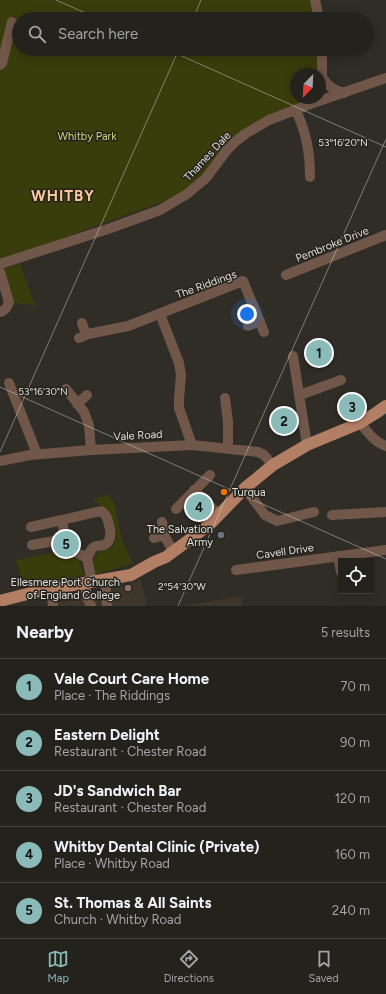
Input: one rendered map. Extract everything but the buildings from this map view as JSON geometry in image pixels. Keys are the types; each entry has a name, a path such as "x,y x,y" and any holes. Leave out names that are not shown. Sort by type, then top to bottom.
{"main road":[{"path":"0,601 51,589 131,575 166,557 209,525 245,488 273,465 307,446 360,423 386,406"}],"street":[{"path":"315,0 318,12"},
{"path":"0,65 2,63 12,22"},
{"path":"321,68 322,56"},
{"name":"Thames Dale","path":"326,98 386,78"},
{"path":"326,84 333,89 344,93"},
{"name":"Thames Dale","path":"0,264 108,229 160,210 187,194 206,178 227,150 245,134 269,120 309,104"},
{"path":"296,110 304,130 308,147 310,177"},
{"name":"Pembroke Drive","path":"286,275 386,235"},
{"path":"0,272 9,302 5,310 0,312"},
{"name":"The Riddings","path":"160,314 243,281 264,332"},
{"path":"82,323 83,337 128,326 160,314 179,363 181,375 179,408 192,445"},
{"path":"248,326 260,321"},
{"path":"293,356 307,446"},
{"path":"300,395 341,380"},
{"path":"9,383 37,454"},
{"path":"66,389 84,412 89,425 91,450"},
{"path":"78,404 87,395"},
{"path":"225,398 228,422 228,449"},
{"path":"360,423 374,440 386,446"},
{"name":"Vale Road","path":"0,461 37,454 192,445 258,452 264,455 273,465"},
{"path":"176,509 210,475"},
{"path":"245,488 265,515 277,521 314,512"},
{"path":"194,490 219,515"},
{"path":"31,527 101,511 104,512 109,526 109,541 105,545 95,547 87,558 87,597 91,606"},
{"path":"332,515 386,512"},
{"path":"62,520 68,548 87,558"},
{"path":"162,522 164,535 173,551"},
{"path":"154,538 164,535"},
{"path":"32,545 65,539"},
{"name":"Cavell Drive","path":"236,570 386,550"},
{"path":"105,580 107,606"},
{"path":"51,589 53,606"}],"shaded area":[{"name":"Ellesmere Port Church of England College","path":"141,580 147,606 44,606 85,596"},
{"path":"241,596 242,606 183,606"}],"green space":[{"name":"Whitby Park","path":"0,0 310,0 313,12 12,12 12,56 317,56 317,68 290,68 290,104 298,104 279,112 179,195 0,261"},
{"path":"20,263 35,306 12,302 3,272 6,268"},
{"path":"109,495 115,505 122,540 133,564 95,574 91,558 99,552 112,547 117,538 110,514 92,499"},
{"path":"61,551 79,560 85,576 23,585 16,560"}],"place":[{"name":"Vale Court Care Home","path":"319,353"},
{"name":"JD's Sandwich Bar","path":"352,407"},
{"name":"Eastern Delight","path":"284,421"},
{"name":"Turqua","path":"224,492"},
{"name":"Whitby Dental Clinic (Private)","path":"199,507"},
{"name":"The Salvation Army","path":"221,535"},
{"name":"St. Thomas & All Saints","path":"66,544"},
{"name":"Ellesmere Port Church of England College","path":"128,588"}],"district":[{"name":"WHITBY","path":"63,196"}]}
